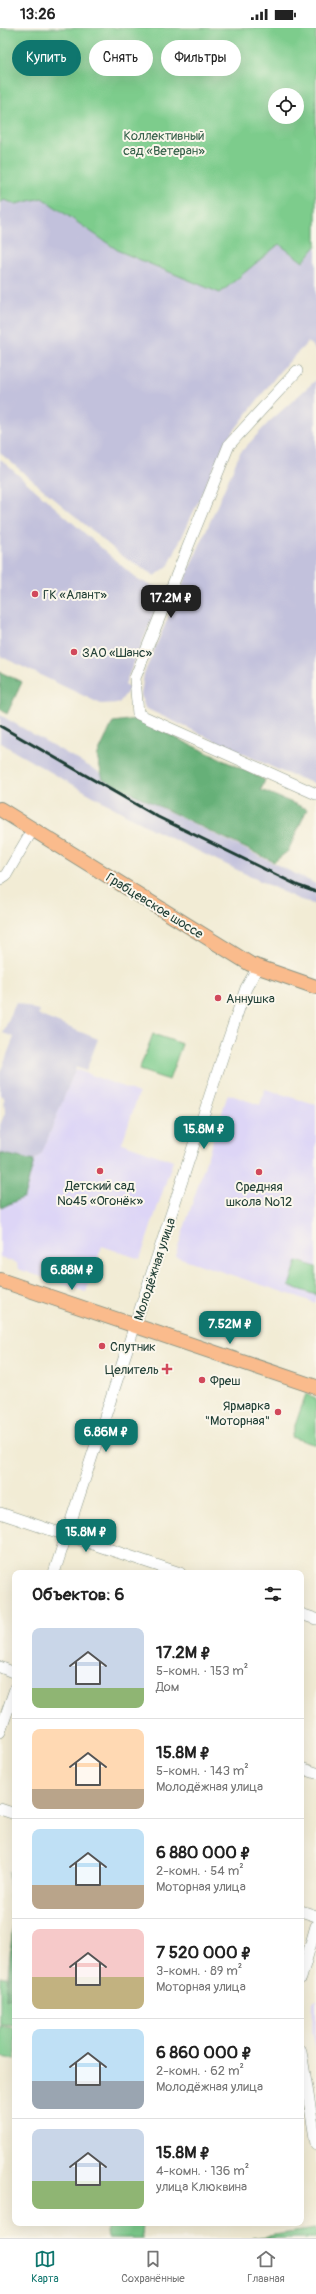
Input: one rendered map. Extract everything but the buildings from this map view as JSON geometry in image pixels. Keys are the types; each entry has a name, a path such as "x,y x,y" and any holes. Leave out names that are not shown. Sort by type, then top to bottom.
{"main road":[{"name":"Грабцевское шоссе","path":"0,809 258,967 316,987"},
{"path":"0,1280 316,1387"}],"street":[{"path":"297,371 229,445 135,678 138,714 277,778 316,794"},
{"path":"0,879 6,876 33,829"},
{"name":"Молодёжная улица","path":"55,1570 136,1326 224,1052 246,988 258,967"},
{"path":"0,1513 171,1570"},
{"path":"304,1615 316,1619"},
{"path":"0,1667 12,1672"},
{"path":"0,1732 12,1698"},
{"path":"304,1769 316,1773"},
{"path":"0,1809 12,1813"},
{"path":"304,1912 316,1916"},
{"path":"304,1968 316,1926"},
{"path":"304,2070 316,2144"}],"shaded area":[{"path":"42,198 119,251 220,293 279,243 303,262 316,246 316,350 308,342 280,371 226,441 169,565 155,576 121,555 0,453 0,203 4,200 16,204"},
{"path":"316,380 316,784 285,773 145,708 141,695 144,674 240,453 269,422"},
{"path":"0,459 138,580 164,590 125,684 130,688 119,703 101,704 0,656"},
{"path":"0,715 163,809 316,884 316,905 298,899 152,829 15,752 0,742"},
{"path":"16,1002 39,1011 38,1015 98,1039 86,1071 76,1067 42,1153 34,1161 24,1197 1,1208 0,1125 5,1113 4,1097 0,1095 0,1073 14,1037 3,1033"},
{"name":"Детский сад №45 «Огонёк»","path":"75,1069 139,1093 122,1143 173,1161 140,1259 102,1246 86,1292 18,1269 17,1263 0,1257 0,1208 24,1197 34,1161 42,1153"},
{"name":"Средняя школа №12","path":"265,1089 316,1105 316,1303 175,1256 228,1094 260,1105"},
{"path":"316,1999 316,2053 312,2031 313,2003"}],"green space":[{"name":"Коллективный сад «Ветеран»","path":"0,28 316,28 316,246 303,262 279,244 220,293 119,251 42,198 16,204 4,200 0,203"},
{"path":"0,672 22,682 7,714 0,709"},
{"path":"136,719 265,780 261,790 307,809 288,851 274,862 103,779 97,756 113,722"},
{"path":"153,1034 182,1044 169,1080 139,1070"},
{"path":"0,1153 34,1161 24,1197 1,1208"},
{"path":"297,1261 316,1267 316,1295 289,1286"},
{"path":"306,1394 316,1398 316,1445 291,1437"},
{"path":"9,1872 12,1872 12,1934"},
{"path":"12,1934 12,1996 6,1999"},
{"path":"0,1977 12,1977 12,2025 0,2024"},
{"path":"0,2026 12,2028 12,2059 0,2057"},
{"path":"109,2226 143,2226 142,2238 107,2238 106,2232"},
{"path":"316,2229 316,2238 253,2238"}],"railway":[{"path":"0,726 158,817 299,886 316,892"}],"place":[{"name":"ГК «Алант»","path":"35,594"},
{"name":"ЗАО «Шанс»","path":"74,652"},
{"name":"Аннушка","path":"218,998"},
{"name":"Детский сад №45 «Огонёк»","path":"100,1171"},
{"name":"Средняя школа №12","path":"259,1172"},
{"name":"Спутник","path":"102,1346"},
{"name":"Целитель","path":"167,1369"},
{"name":"Фреш","path":"202,1380"},
{"name":"Ярмарка \"Моторная\"","path":"278,1412"}]}
